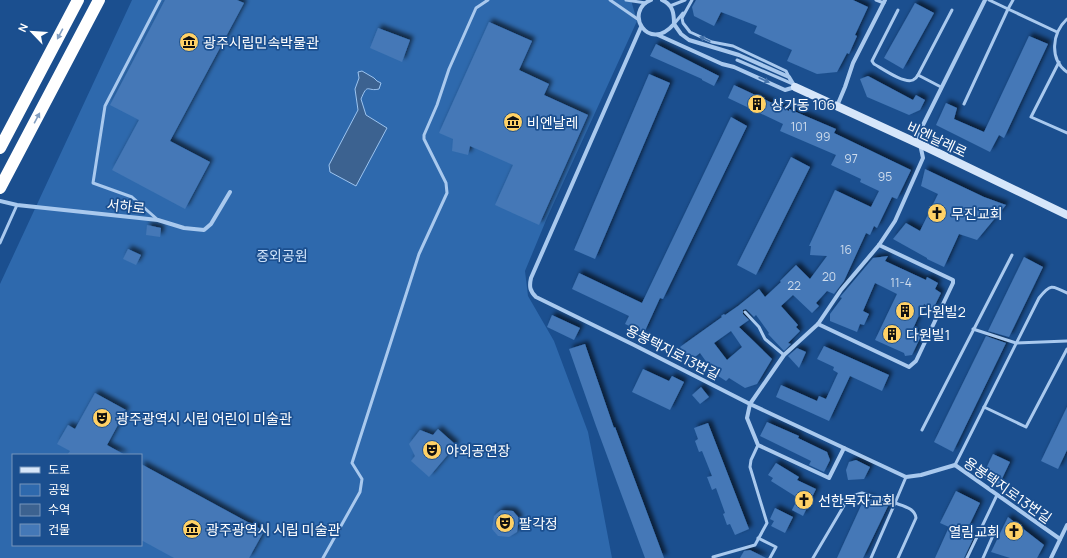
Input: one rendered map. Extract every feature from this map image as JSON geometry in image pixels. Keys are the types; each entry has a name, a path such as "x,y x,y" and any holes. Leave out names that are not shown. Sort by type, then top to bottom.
{"highway":[{"path":"1,146 78,0"},
{"path":"0,188 99,0"}],"street":[{"path":"663,0 673,11 674,24 681,34 690,40 739,55 789,77 794,86"},
{"path":"844,448 829,478 758,445 747,418 750,404 784,355 818,324 841,290 879,244 895,221 922,158 919,139 920,131 985,0"},
{"path":"641,27 638,20 640,9 648,1"},
{"path":"837,106 853,63 884,2"},
{"path":"658,34 666,32 674,24"},
{"name":"비엔날레로","path":"641,27 650,34 658,34 722,64 734,67 785,90 794,86 1067,215"},
{"name":"용봉택지로13번길","path":"641,27 531,278 529,284 531,292 536,297 629,342 750,404 906,477 921,475 955,465 1060,539"},
{"name":"서하로","path":"0,201 17,205 158,220 184,228 204,230 211,224 230,192"},
{"path":"818,324 909,367 916,361 953,283 953,280 879,244"},
{"path":"1051,558 1067,525"}],"lane":[{"path":"158,220 132,197 93,183 105,106 160,0"},
{"path":"323,558 360,492 362,479 352,463 419,254 446,193 446,183 424,139 424,135 437,105 449,69 476,8 488,0"},
{"path":"610,0 638,20"},
{"path":"626,0 648,1"},
{"path":"670,6 685,0"},
{"path":"692,0 682,18 683,23 690,32 712,42 732,46 786,71 789,77"},
{"path":"876,0 884,2"},
{"path":"989,0 1057,32"},
{"path":"964,104 1013,0"},
{"path":"674,24 687,9"},
{"path":"898,10 872,61 874,64 900,78 913,80 918,75 952,10"},
{"path":"1067,19 1062,23 1054,42 1055,53 1059,62 1067,72"},
{"path":"737,60 794,86"},
{"path":"1059,62 1031,117 1067,133"},
{"path":"918,75 941,87"},
{"path":"0,243 17,205"},
{"path":"922,430 1012,255"},
{"path":"955,465 1039,298 1047,288 1054,286 1067,293"},
{"path":"745,312 759,327 765,338 784,355"},
{"path":"974,330 1016,343 1067,341"},
{"path":"984,408 1026,427 1067,349"},
{"path":"713,557 755,545 767,523 750,467 751,460 758,445"},
{"path":"871,558 906,477"},
{"path":"813,558 849,497 862,493 911,509 916,514 916,518 898,558"},
{"path":"967,558 997,495"},
{"path":"982,558 995,530"},
{"path":"758,538 776,547 770,558"}],"green space":[{"name":"중외공원","path":"132,0 631,0 637,21 547,218 525,271 528,296 554,341 588,432 612,558 0,558 0,284"}],"water":[{"path":"362,71 381,83 379,89 367,89 363,94 361,99 366,115 387,128 356,186 330,172 329,165 358,110 355,89 359,78 358,72"}],"building":[{"path":"165,0 237,0 244,3 170,141 210,162 185,209 112,170 139,120 110,105"},
{"path":"696,0 853,0 868,7 855,35 857,36 849,54 847,53 837,72 817,74 787,61 792,50 754,33 757,26 721,12 714,26 694,16 692,7"},
{"path":"915,3 934,13 903,69 884,58"},
{"path":"489,22 532,41 519,70 549,84 544,95 588,115 539,225 495,205 513,165 470,146 468,155 452,151 453,139 439,133"},
{"path":"378,28 410,40 402,62 370,48"},
{"path":"1029,36 1048,44 1004,138 999,135 990,152 936,125 946,103 957,108 954,119 984,132"},
{"path":"656,44 719,76 714,86 702,79 650,56"},
{"path":"649,74 670,83 595,259 574,250"},
{"path":"868,76 913,100 916,95 925,100 920,110 909,115 867,97 860,79"},
{"path":"734,85 789,111 789,109 836,129 834,133 911,170 897,199 892,197 877,228 874,226 870,235 866,233 844,281 834,294 827,291 816,303 819,306 812,313 793,295 781,306 798,325 796,327 800,331 788,343 791,344 784,351 768,334 769,333 756,315 754,317 746,309 743,310 743,314 749,320 739,327 772,359 757,384 745,388 729,378 726,381 715,374 700,353 690,361 680,347 722,317 721,316 738,306 759,289 765,297 796,265 810,279 827,256 810,255 811,246 809,246 835,190 871,207 879,191 860,182 861,179 831,165 836,155 780,131 783,124 728,98","holes":["731,331 742,347 727,360 714,343"]},
{"path":"731,117 747,126 663,299 660,298 644,333 625,324 629,316 572,289 579,273 642,303"},
{"path":"791,157 810,167 756,275 737,265"},
{"path":"925,169 984,197 1006,205 977,240 959,234 944,267 893,239 906,223 920,231 938,194 921,186"},
{"path":"147,225 161,228 160,237 146,235"},
{"path":"128,249 141,255 136,265 123,259"},
{"path":"888,256 885,261 926,280 927,277 938,283 935,289 941,293 933,309 924,304 912,331 921,336 912,355 905,356 904,353 875,340 897,294 875,283 863,311 869,314 864,325 860,324 857,332 830,321 830,314 842,298 840,297 873,258"},
{"path":"1024,257 1043,267 1009,337 988,331"},
{"path":"552,315 580,328 574,340 547,327"},
{"path":"986,336 1006,343 953,452 934,442"},
{"path":"585,344 614,428 615,427 664,558 645,558 596,426 569,349"},
{"path":"824,346 889,375 882,391 850,376 829,421 776,397 781,385 817,401 819,396 826,399 838,373 833,370 834,367 817,359"},
{"path":"797,348 806,352 799,368 788,356"},
{"path":"643,369 669,381 672,376 684,382 670,410 632,392"},
{"path":"701,387 709,397 700,404 692,395"},
{"name":"광주광역시 시립 어린이 미술관","path":"95,393 126,410 107,445 123,454 68,454 70,451 57,444 68,425 75,429"},
{"path":"1067,407 1067,450 1058,469 1041,461"},
{"path":"767,422 799,436 798,438 827,452 830,460 824,472 809,465 811,461 760,436"},
{"path":"708,423 749,529 735,535 730,524 727,525 723,514 725,513 716,488 712,490 707,477 712,476 702,451 699,452 695,441 698,439 694,428"},
{"name":"야외공연장","path":"438,429 456,445 429,477 411,461 415,456 409,444 420,430 433,435"},
{"path":"993,454 1010,462 999,485 982,477"},
{"path":"856,460 870,467 864,479 848,480 846,470 849,462"},
{"path":"776,463 799,477 797,480 816,489 803,516 792,510 798,498 771,481 773,478 768,475"},
{"name":"광주광역시 시립 미술관","path":"142,465 264,531 249,558 174,558 142,541"},
{"path":"956,491 980,503 965,534 973,539 964,558 935,558 949,527 940,523"},
{"path":"865,497 888,506 863,558 837,558"},
{"path":"775,508 793,517 785,533 771,526 774,521 770,519"},
{"name":"팔각정","path":"501,510 513,511 519,518 517,532 509,537 498,536 492,529 494,516"},
{"name":"열림교회","path":"1008,517 1044,545 1037,558 1010,558 991,552"},
{"path":"750,550 766,558 740,558 744,551"}],"place":[{"name":"광주시립민속박물관","path":"189,42"},
{"name":"상가동 106","path":"757,104"},
{"name":"비엔날레","path":"513,122"},
{"name":"무진교회","path":"937,213"},
{"name":"다원빌2","path":"905,311"},
{"name":"다원빌1","path":"892,334"},
{"name":"광주광역시 시립 어린이 미술관","path":"102,418"},
{"name":"야외공연장","path":"432,450"},
{"name":"선한목자교회","path":"804,500"},
{"name":"팔각정","path":"505,523"},
{"name":"광주광역시 시립 미술관","path":"192,529"},
{"name":"열림교회","path":"1014,531"}]}
